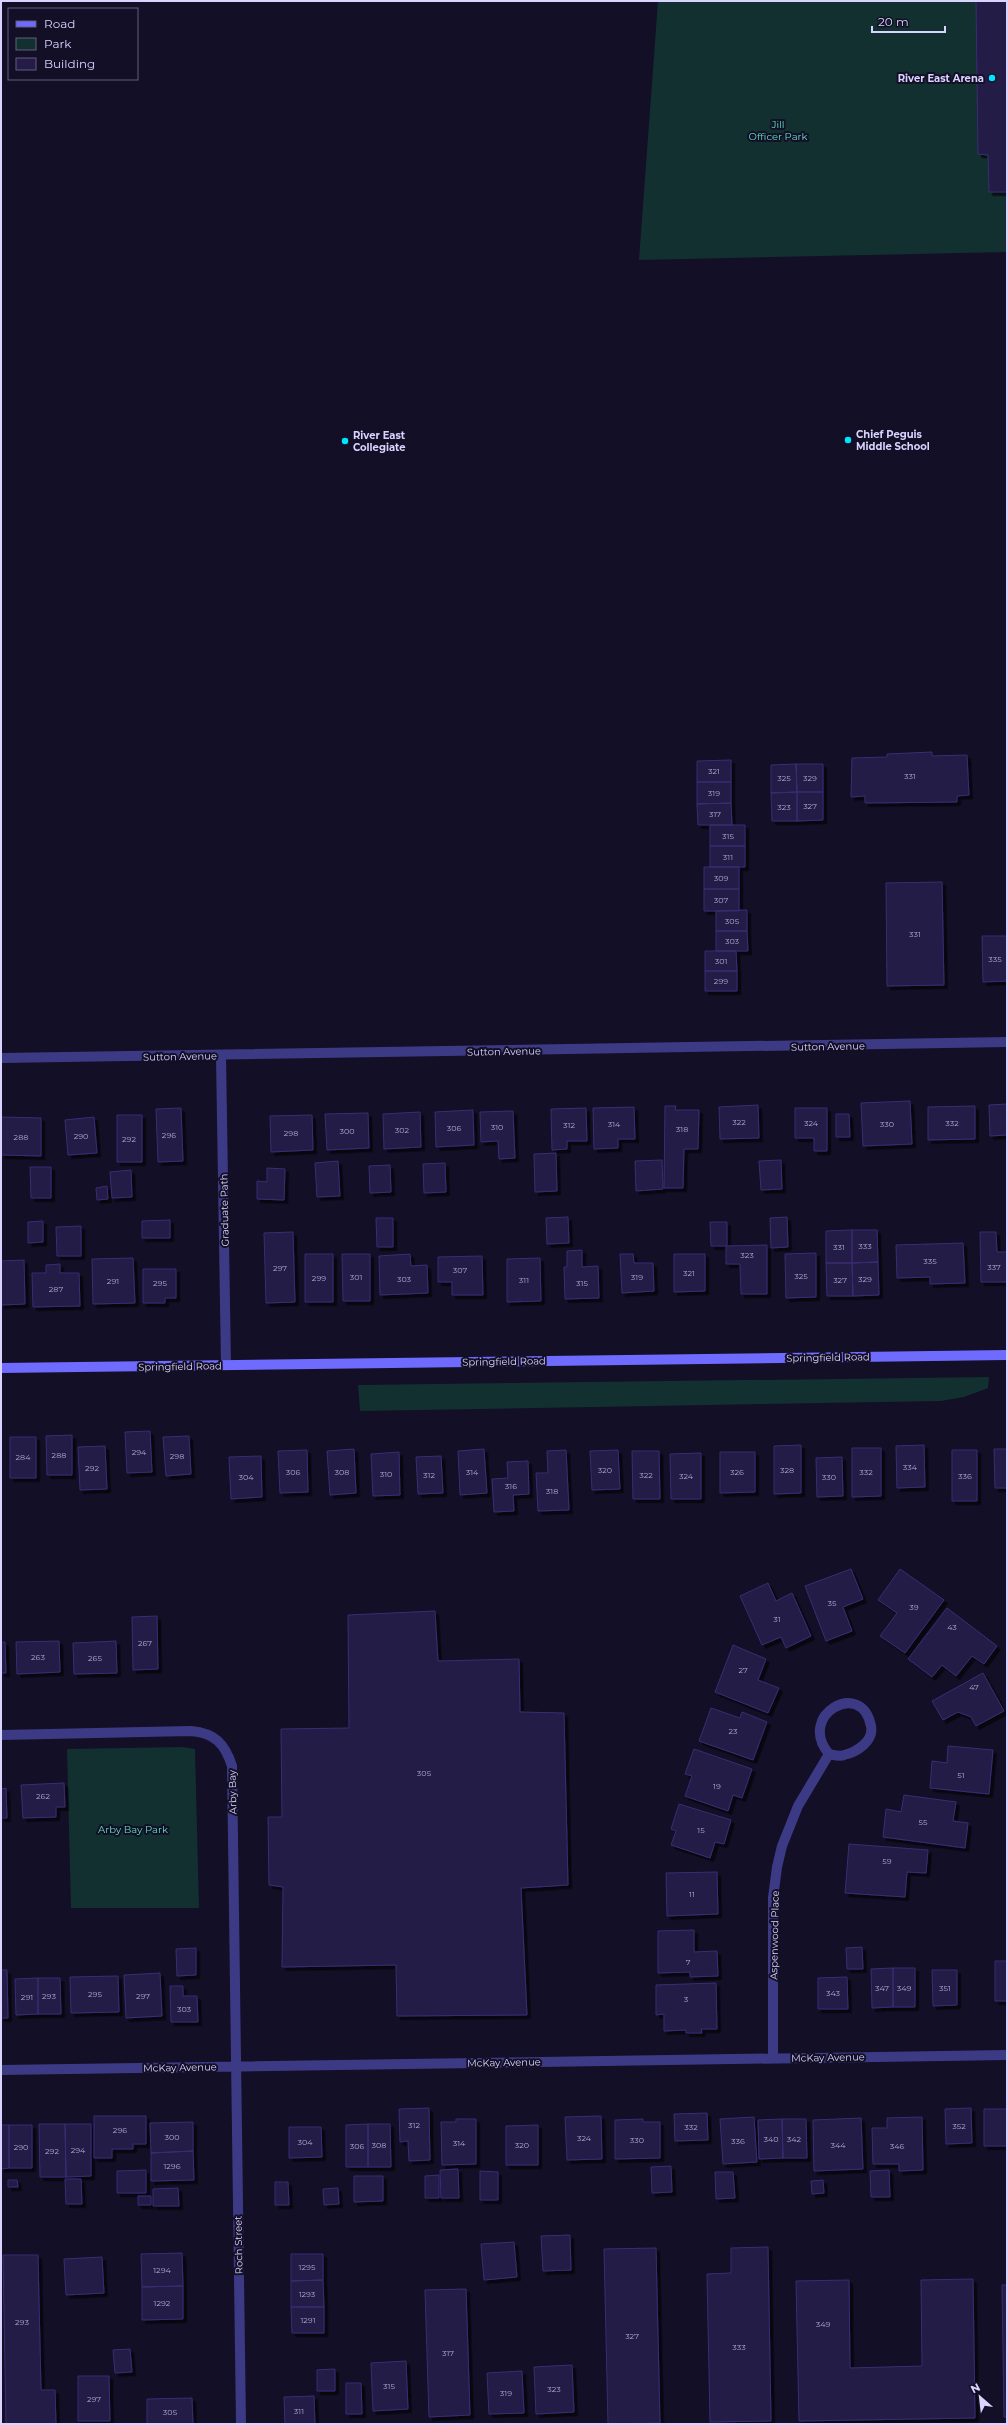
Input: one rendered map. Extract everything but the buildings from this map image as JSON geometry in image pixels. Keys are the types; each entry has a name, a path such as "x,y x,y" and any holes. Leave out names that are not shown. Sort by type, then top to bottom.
{"street":[{"name":"Sutton Avenue","path":"1,1058 221,1056 1007,1042"},
{"name":"Graduate Path","path":"221,1056 226,1365"},
{"name":"Springfield Road","path":"1,1368 1007,1354"},
{"path":"841,1703 855,1703 867,1713 872,1728 868,1741 856,1750 843,1756 829,1754 820,1739 821,1724 828,1710 841,1703"},
{"name":"Arby Bay","path":"1,1735 192,1731 214,1737 224,1745 232,1766 236,2067"},
{"name":"Aspenwood Place","path":"773,2057 773,1898 777,1867 782,1846 798,1806 829,1754"},
{"name":"McKay Avenue","path":"1,2070 773,2057 1007,2055"},
{"name":"Roch Street","path":"236,2067 241,2424"}],"green space":[{"name":"Jill Officer Park","path":"658,1 1007,1 1007,252 639,260"},
{"path":"989,1377 988,1388 964,1397 941,1401 360,1411 358,1385"},
{"name":"Arby Bay Park","path":"183,1747 195,1749 199,1908 71,1908 67,1749"}],"place":[{"name":"River East Arena","path":"992,78"},
{"name":"Chief Peguis Middle School","path":"848,440"},
{"name":"River East Collegiate","path":"345,441"}]}
